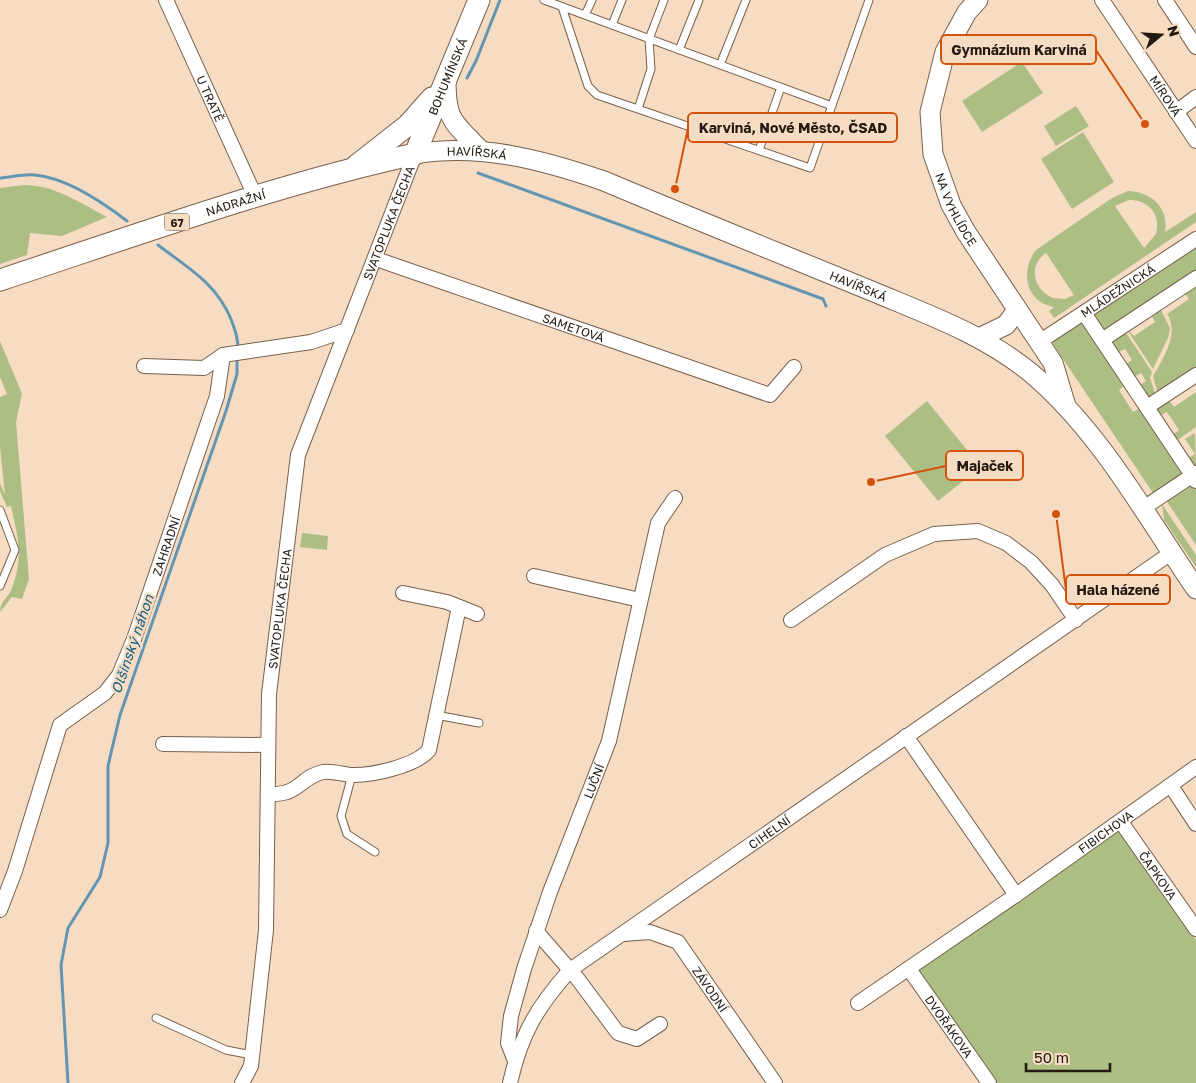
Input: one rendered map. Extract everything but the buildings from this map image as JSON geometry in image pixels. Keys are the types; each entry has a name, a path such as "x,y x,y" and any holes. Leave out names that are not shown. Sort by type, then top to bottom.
{"main road":[{"name":"BOHUMÍNSKÁ","path":"415,154 479,0"},
{"path":"354,168 408,125 444,83"},
{"name":"NÁDRAŽNÍ","path":"0,280 255,196 354,168 415,154"}],"street":[{"name":"U TRATĚ","path":"166,0 255,196"},
{"name":"NA VYHLÍDCE","path":"978,0 967,12 945,52 930,112 933,154 951,205 966,232 1058,374 1066,406"},
{"name":"MÍROVÁ","path":"1102,0 1196,141"},
{"path":"1165,0 1196,48"},
{"path":"444,83 451,118 461,132 480,150"},
{"path":"1176,112 1196,97"},
{"name":"HAVÍŘSKÁ","path":"415,154 446,150 480,150 563,167 604,181 912,306 979,338 1031,374 1066,406 1142,509 1196,589"},
{"name":"SVATOPLUKA ČECHA","path":"242,1083 251,1066 266,930 269,694 298,455 376,259 415,154"},
{"name":"MLÁDEŽNICKÁ","path":"1039,342 1196,239"},
{"name":"SAMETOVÁ","path":"376,259 770,395 794,366"},
{"path":"1102,340 1196,278"},
{"path":"979,338 1006,325 1017,310"},
{"path":"1084,313 1195,476 1142,509"},
{"path":"144,366 204,368 233,353 312,342 348,330"},
{"name":"ZAHRADNÍ","path":"0,910 16,871 60,725 105,692 119,675 134,639 233,353"},
{"path":"1147,407 1196,375"},
{"name":"LUČNÍ","path":"515,1062 508,1043 511,1016 536,931 609,741 658,523 675,498"},
{"path":"791,620 886,555 934,534 978,531 1006,543 1031,562 1052,585 1076,620"},
{"name":"CIHELNÍ","path":"510,1083 515,1062 530,1024 546,996 570,970 1076,620 1171,552"},
{"path":"534,576 640,600"},
{"path":"403,593 446,602 477,614"},
{"path":"268,795 288,792 306,778 325,772 352,775 370,773 420,759 429,750 459,607"},
{"path":"906,736 1016,895"},
{"path":"163,744 268,745"},
{"name":"FIBICHOVA","path":"858,1003 1121,822 1196,767"},
{"path":"1171,786 1196,824"},
{"name":"ČAPKOVA","path":"1121,822 1196,929"},
{"path":"536,931 570,970 618,1033 637,1039 660,1024"},
{"name":"ZÁVODNÍ","path":"622,934 650,932 678,942 775,1083"},
{"name":"DVOŘÁKOVA","path":"909,969 989,1083"}],"lane":[{"path":"544,0 832,106"},
{"path":"585,15 592,0"},
{"path":"612,25 622,0"},
{"path":"638,109 652,69 649,39 664,0"},
{"path":"679,50 698,0"},
{"path":"720,65 746,0"},
{"path":"562,7 588,86 597,95 810,168 869,0"},
{"path":"759,150 781,88"},
{"path":"0,510 15,550 0,586"},
{"path":"436,715 480,723"},
{"path":"352,775 341,816 347,834 375,852"},
{"path":"156,1018 226,1050 252,1055"}],"green space":[{"path":"1022,62 1043,93 982,132 962,101"},
{"path":"1076,106 1089,126 1056,146 1044,126"},
{"path":"1083,132 1114,182 1072,209 1041,159"},
{"path":"24,185 57,191 107,217 62,236 30,233 27,255 0,264 0,188"},
{"path":"1128,191 1144,194 1151,198 1157,203 1164,216 1166,223 1165,232 1196,212 1196,222 1054,318 1049,311 1054,307 1044,304 1031,292 1027,276 1031,258 1036,250 1112,198","holes":["1129,200 1148,205 1157,220 1156,234 1144,248 1115,206","1046,253 1074,295 1065,299 1053,298 1046,294 1037,284 1035,277 1036,264"]},
{"path":"1196,243 1196,275 1104,331 1094,318 1094,313"},
{"path":"1196,281 1196,372 1158,394 1153,376 1169,346 1172,329 1171,321 1167,314 1189,299 1184,292"},
{"path":"1159,306 1170,328 1168,338 1153,369 1126,328 1134,336 1155,322 1151,315"},
{"path":"1082,321 1125,385 1119,390 1133,412 1140,408 1183,475 1156,493 1153,493 1053,344 1057,336"},
{"path":"1125,331 1152,372 1150,378 1156,396 1151,400 1137,387 1146,381 1141,373 1134,377 1129,376 1133,373 1129,367 1125,369 1125,365 1132,360 1125,349 1117,353 1110,342"},
{"path":"0,341 22,394 16,422 29,579 22,599 12,597 0,612 1,605 9,594 16,576 19,547 11,506 7,507 0,491 0,483 5,495 0,447 0,397 7,394 0,377"},
{"path":"1196,392 1196,427 1175,442 1172,435 1179,430 1167,412 1158,417 1156,406 1169,400 1174,407"},
{"path":"927,401 981,467 938,501 885,436"},
{"path":"1195,433 1196,466 1187,459 1195,454 1185,439"},
{"path":"1190,485 1196,486 1196,545 1165,499"},
{"path":"1162,504 1196,555 1196,567 1164,520"},
{"path":"302,533 328,536 327,550 300,547"},
{"path":"1120,830 1196,940 1196,1083 995,1083 918,971"}],"waterway":[{"path":"467,78 476,61 500,0"},
{"path":"478,173 823,299 826,306"},
{"name":"Olšinský náhon","path":"0,178 31,175 59,181 95,198 127,221"},
{"name":"Olšinský náhon","path":"158,245 200,277 217,295 231,319 237,338 238,349"},
{"name":"Olšinský náhon","path":"68,1083 61,965 68,928 100,877 108,843 108,766 120,715 226,411 237,374 237,356"}],"place":[{"name":"Gymnázium Karviná","path":"1145,124"},
{"name":"Karviná, Nové Město, ČSAD","path":"675,189"},
{"name":"Majaček","path":"871,482"},
{"name":"Hala házené","path":"1056,514"}]}
